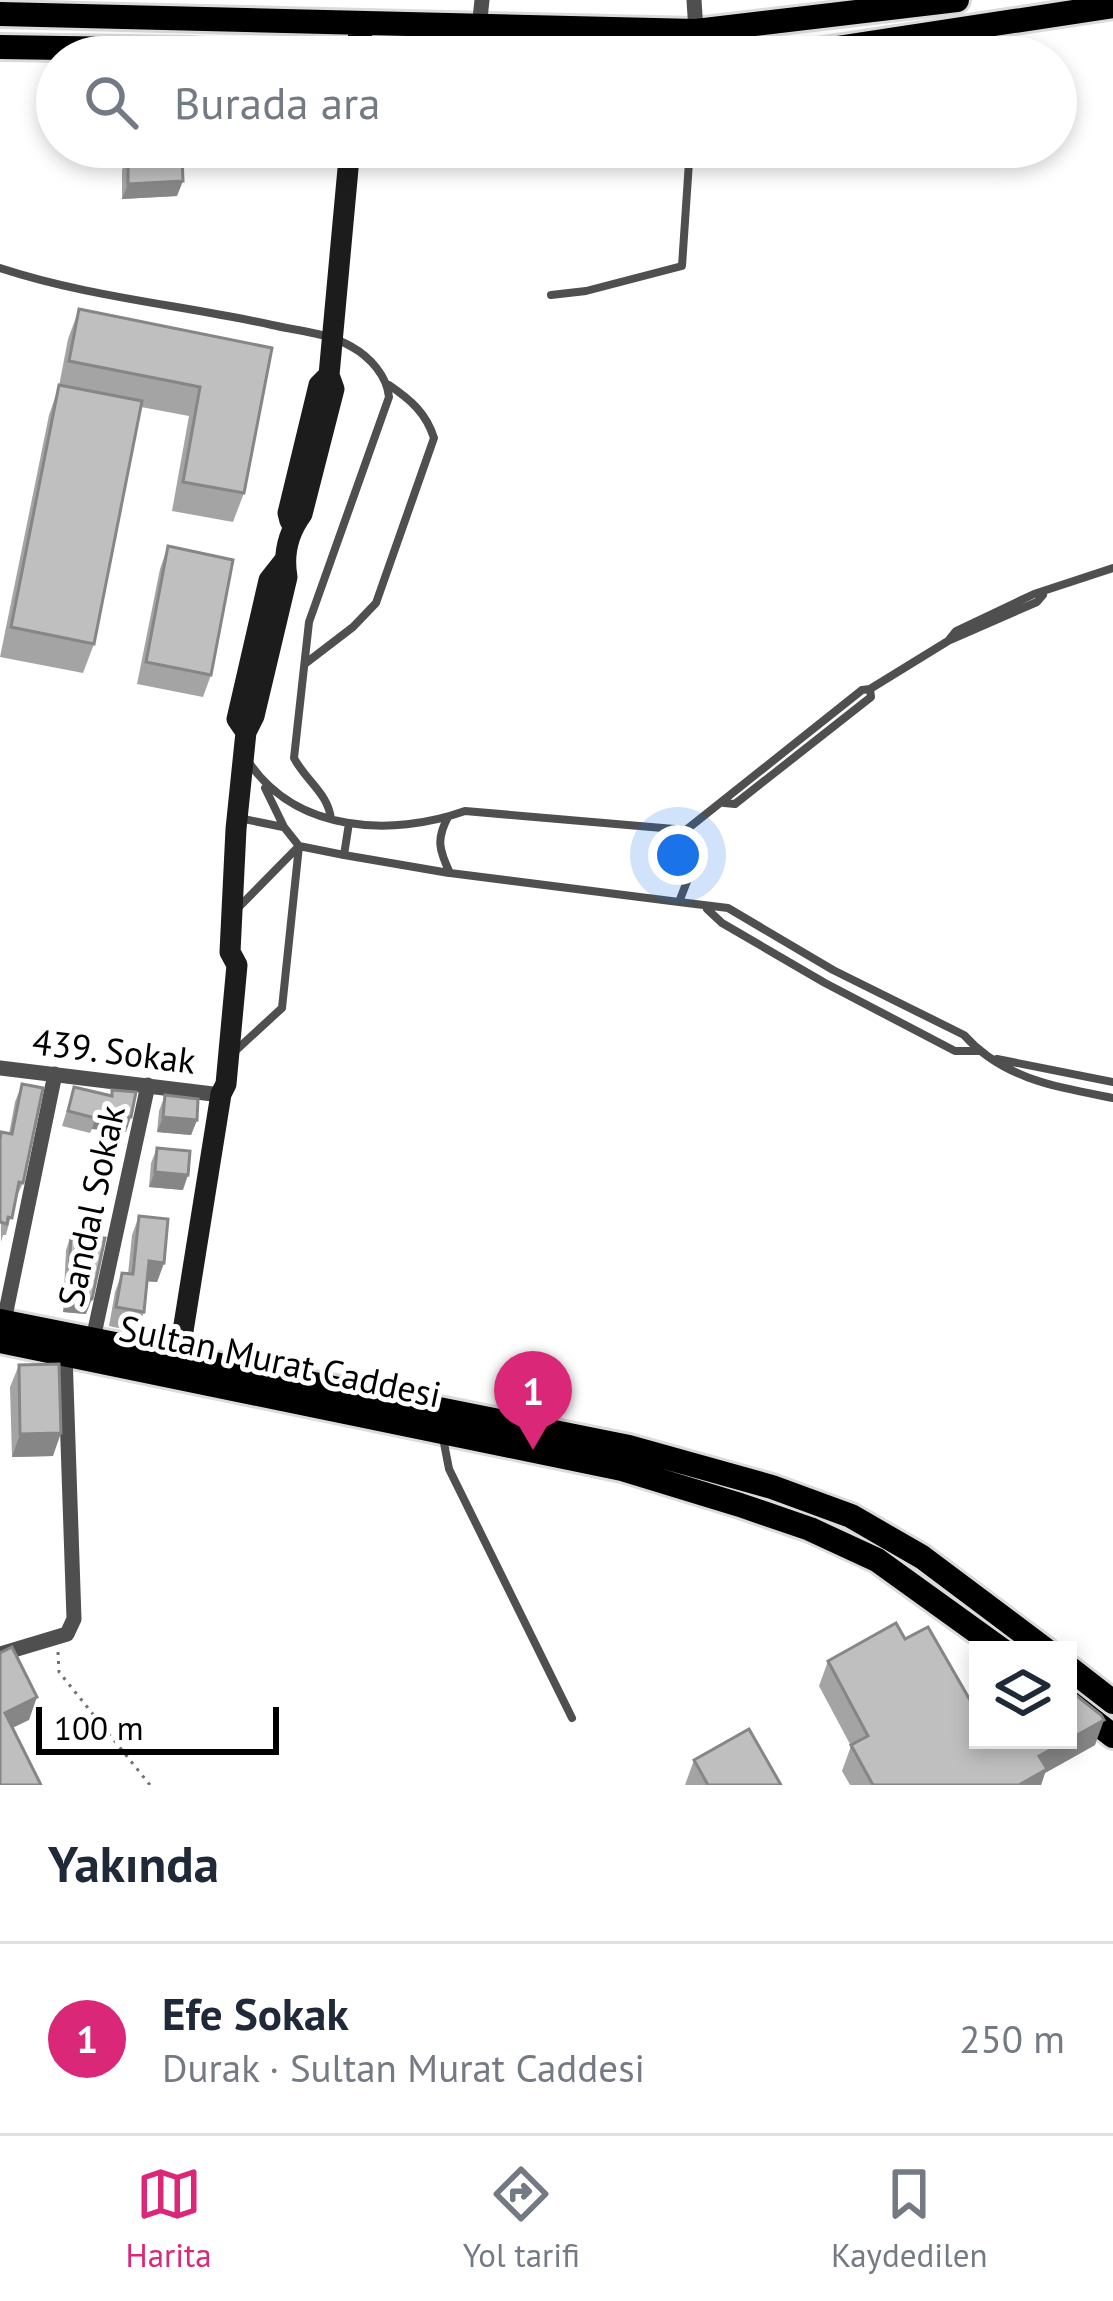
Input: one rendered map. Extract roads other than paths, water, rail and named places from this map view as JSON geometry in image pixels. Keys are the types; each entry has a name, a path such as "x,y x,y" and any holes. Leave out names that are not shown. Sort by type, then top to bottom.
{"main road":[{"path":"740,36 957,0"},
{"path":"931,2 935,32"},
{"path":"910,36 1113,6"},
{"path":"36,48 6,47 9,10 306,12 361,25 587,36"},
{"path":"360,36 361,25"},
{"path":"177,1367 230,1057 237,965 230,952 245,744 286,577 284,561 292,527 302,514 334,389 329,375 348,168"},
{"path":"221,1094 215,1084 222,963 230,952"},
{"name":"Sultan Murat Caddesi","path":"2,1328 92,1340 177,1367"},
{"name":"Sultan Murat Caddesi","path":"2,1328 65,1354 177,1367 443,1419 622,1469 811,1529 878,1560 990,1641"},
{"path":"443,1419 683,1461 851,1516 922,1557 1034,1641"},
{"path":"1077,1674 1113,1702"},
{"path":"1077,1708 1113,1736"}],"street":[{"path":"479,28 482,0"},
{"path":"694,0 695,36"},
{"name":"439. Sokak","path":"0,1068 221,1094"},
{"path":"2,1328 55,1074"},
{"name":"Sandal Sokak","path":"92,1340 148,1085"},
{"path":"0,1654 67,1634 75,1605 65,1354"}],"lane":[{"path":"551,295 586,291 682,266 689,168"},
{"path":"0,268 46,283 334,338 355,348 428,420 434,439 376,603 304,664"},
{"path":"331,819 329,802 294,758 309,622 389,397 388,384"},
{"path":"258,777 279,796 349,823 407,826 465,811 686,830 724,803 735,804 871,697 870,689 948,640 1037,602 1046,592 1113,568"},
{"path":"245,744 284,827 299,846 450,873 728,908 833,970 964,1035 978,1051 1021,1078 1113,1098"},
{"path":"448,817 439,835 439,851 450,873"},
{"path":"237,818 284,827"},
{"path":"344,855 349,823"},
{"path":"679,902 691,871 686,830"},
{"path":"232,914 299,846"},
{"path":"230,1057 282,1008 299,846"},
{"path":"706,908 722,923 825,983 956,1051 978,1051"},
{"path":"992,1058 1113,1082"},
{"path":"443,1419 449,1469 572,1718"}],"place":[{"name":"Efe Sokak","path":"533,1450"}]}
